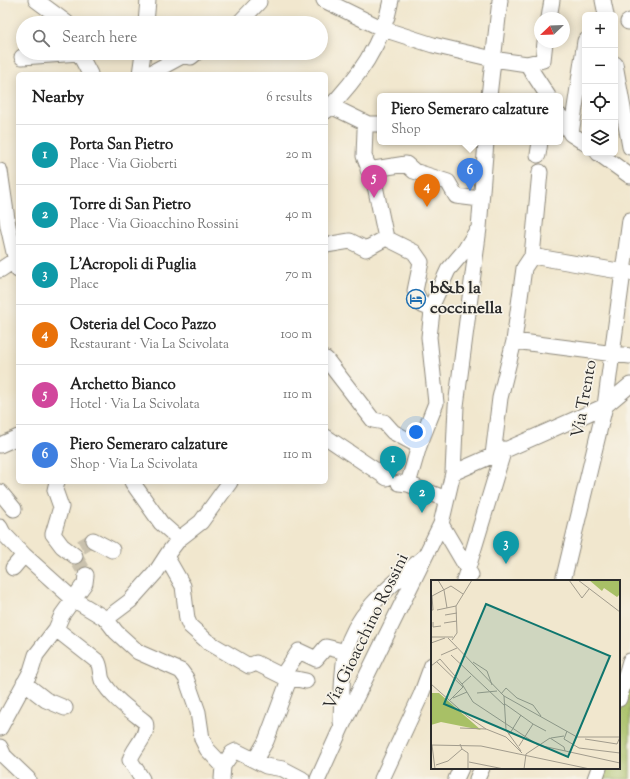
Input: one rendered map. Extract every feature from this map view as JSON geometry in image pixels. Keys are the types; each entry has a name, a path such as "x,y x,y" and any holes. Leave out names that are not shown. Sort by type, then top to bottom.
{"street":[{"path":"36,0 58,16"},
{"path":"147,16 148,0"},
{"path":"324,0 383,29 433,45 493,59 527,64 543,60 544,48"},
{"path":"374,124 328,109 369,59 387,21 391,0"},
{"path":"490,93 500,0"},
{"path":"550,12 552,0"},
{"path":"603,0 605,12"},
{"path":"246,16 259,2"},
{"path":"571,134 584,48"},
{"path":"83,60 89,72"},
{"path":"140,72 141,60"},
{"path":"153,72 175,60"},
{"path":"527,64 546,93"},
{"path":"618,81 630,147"},
{"path":"563,121 571,134 582,142"},
{"path":"374,124 365,130 364,156 368,170 374,181 386,238"},
{"name":"Via Gioacchino Rossini","path":"318,779 340,728 428,553 441,524 453,472 456,406 479,228 480,199 486,145"},
{"path":"602,156 630,176"},
{"path":"368,170 406,164 414,171 448,182 456,196 480,199"},
{"path":"0,171 16,260"},
{"path":"469,577 499,452 500,398 514,341 528,262 540,172"},
{"name":"Via Trento","path":"563,580 605,406 612,353 626,273 630,220"},
{"path":"398,482 419,446 436,403 429,337 433,303 448,270 465,250 479,228"},
{"path":"328,245 350,241 366,249 386,238"},
{"path":"386,238 414,252 421,262 415,291 422,305 432,309"},
{"path":"528,262 626,273"},
{"path":"0,270 16,265"},
{"path":"514,341 630,356"},
{"path":"328,362 373,420 384,422 393,432 419,446"},
{"path":"453,472 605,406 630,385"},
{"path":"436,403 456,406"},
{"path":"0,445 16,438"},
{"path":"328,438 398,482 446,499"},
{"path":"56,484 55,490 61,507 53,534 80,549 98,541 112,550"},
{"path":"133,484 161,523 179,539"},
{"path":"106,619 130,601 156,572 179,539 201,522 229,484"},
{"path":"0,492 14,510"},
{"path":"441,524 469,577"},
{"path":"0,527 5,544 24,555 73,599 106,619 116,632 138,652 181,671 186,678 198,712 202,740 223,772 232,753 236,751 266,766 283,769 302,779"},
{"name":"Via Gioacchino Rossini","path":"340,728 346,652 356,625 384,592 428,553"},
{"path":"13,568 24,555"},
{"path":"167,558 183,586 183,597 187,619 190,626 208,642 249,666 256,663 286,677 306,681"},
{"path":"0,728 24,684 36,655 56,629 62,615 86,583 86,575"},
{"path":"56,629 98,662 101,678 105,685 128,709 145,722 147,726 144,735 134,750 130,760 142,779"},
{"path":"255,760 266,740 286,677 299,651 316,658 326,647 346,652"},
{"path":"620,696 630,661"},
{"path":"382,779 426,698 431,670"},
{"path":"24,684 46,700 65,708"},
{"path":"2,756 28,779"},
{"path":"456,779 461,769"},
{"path":"477,779 482,769"},
{"path":"595,779 599,769"}],"green space":[{"path":"630,668 630,779 598,779 601,769 620,769 620,703"}],"tunnel":[{"path":"81,547 93,540"},
{"path":"75,556 86,575"}],"place":[{"name":"Piero Semeraro calzature","path":"470,191"},
{"name":"Archetto Bianco","path":"374,198"},
{"name":"Osteria del Coco Pazzo","path":"427,207"},
{"name":"b&b la coccinella","path":"416,299"},
{"name":"Porta San Pietro","path":"393,479"},
{"name":"Torre di San Pietro","path":"422,513"},
{"name":"L'Acropoli di Puglia","path":"506,564"}]}
